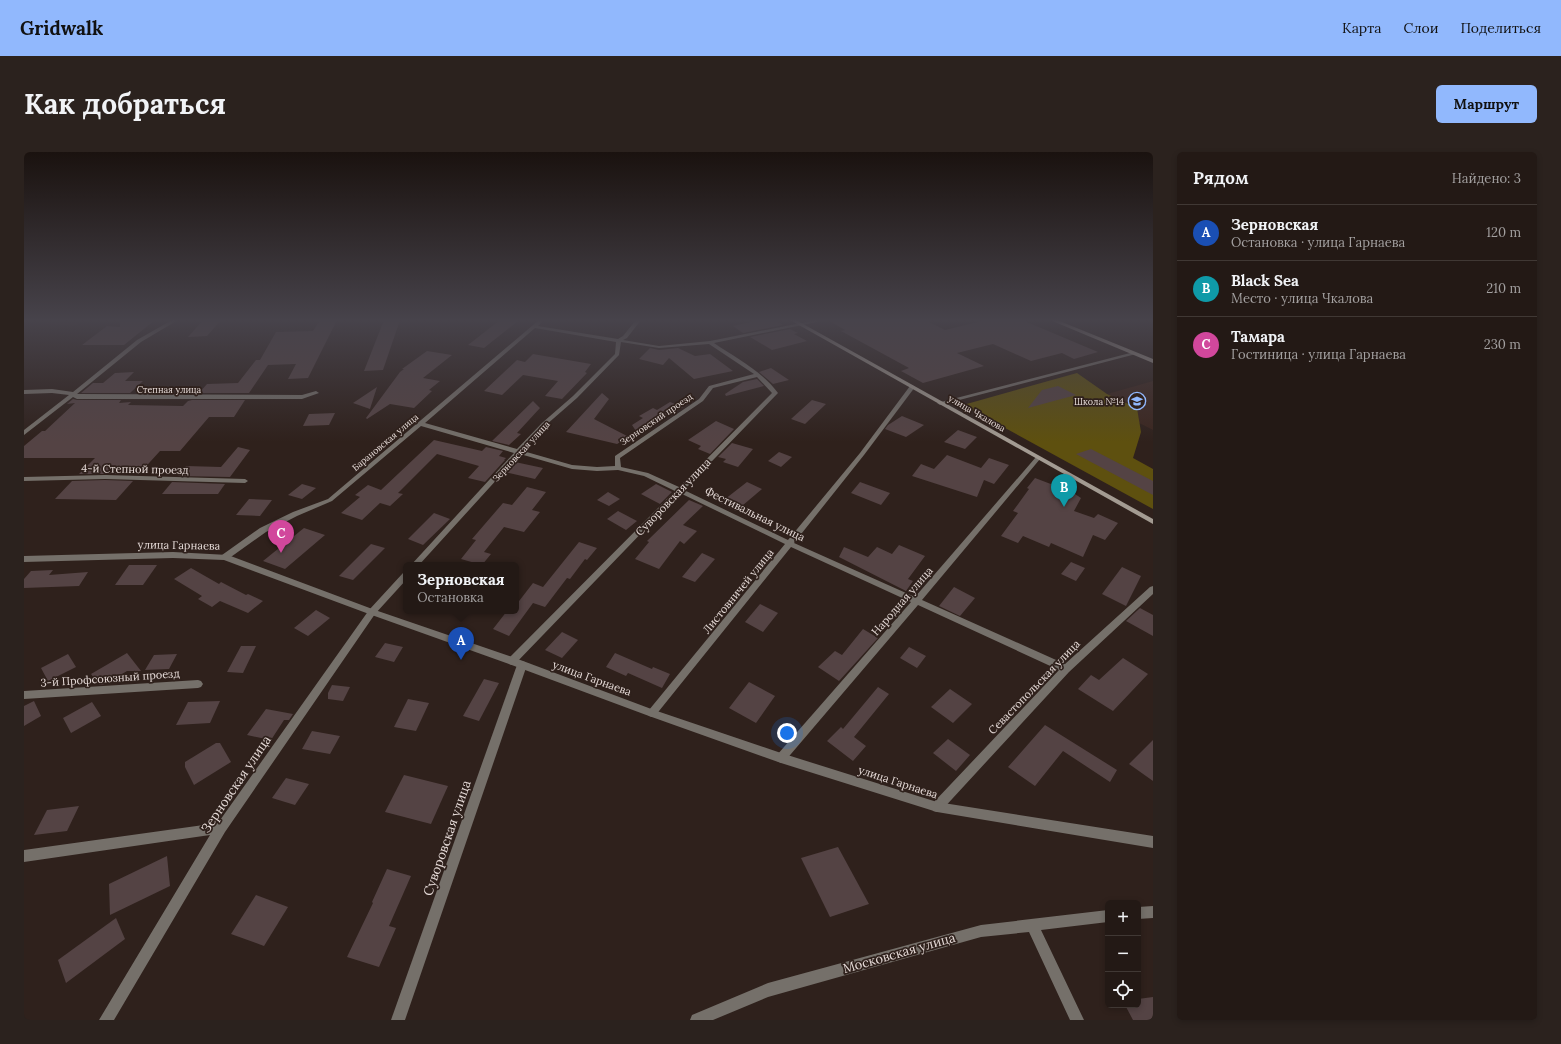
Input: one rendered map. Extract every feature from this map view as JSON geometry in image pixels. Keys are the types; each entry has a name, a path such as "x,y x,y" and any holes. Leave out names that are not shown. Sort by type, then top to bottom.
{"main road":[{"name":"улица Чкалова","path":"863,361 1153,522"}],"street":[{"path":"24,433 115,361"},
{"name":"Барановская улица","path":"225,557 263,530 295,514 330,500 496,361"},
{"name":"Зерновская улица","path":"418,562 544,424 575,397 611,361"},
{"name":"Суворовская улица","path":"398,1020 517,663 679,490 775,392 773,388 736,361"},
{"path":"940,402 1104,361"},
{"name":"Зерновский проезд","path":"618,468 617,457 701,400 711,387 757,375"},
{"name":"Листовничей улица","path":"652,713 862,454 912,387"},
{"name":"Степная улица","path":"24,392 67,392 74,394 77,397 179,398 302,397 316,393"},
{"name":"Фестивальная улица","path":"421,424 572,467 597,469 618,468 646,474 790,544 1066,669"},
{"name":"Народная улица","path":"781,758 1038,458"},
{"name":"4-й Степной проезд","path":"24,479 105,477 245,481"},
{"name":"улица Гарнаева","path":"24,559 173,555 225,557 372,612 517,663 652,713 781,758 937,808 1153,842"},
{"name":"Зерновская улица","path":"106,1020 221,828 372,612 403,578"},
{"name":"Севастопольская улица","path":"937,808 1066,669 1153,589"},
{"name":"3-й Профсоюзный проезд","path":"24,695 198,684"},
{"path":"24,856 221,828"},
{"path":"1141,913 1153,912"},
{"name":"Московская улица","path":"697,1020 775,988 981,930 1105,916"},
{"path":"1032,924 1077,1020"}],"shaded area":[{"path":"1077,373 1107,394 1137,408 1141,432 1133,458 1153,469 1153,509 963,405"},
{"name":"Школа №14","path":"1153,381 1153,430 1139,423 1137,408 1107,394"}],"building":[{"path":"256,361 317,361 308,378 288,379 296,364 268,365 249,393 199,393 207,384 238,383"},
{"path":"368,361 386,361 383,370 364,371"},
{"path":"414,361 445,361 423,378 440,381 429,390 432,391 414,408 390,404 367,419 366,418 400,372 404,369 402,369"},
{"path":"516,361 525,362 526,361 571,361 591,364 585,372 587,373 562,399 545,396 558,381 523,375 502,395 484,391"},
{"path":"645,361 667,361 663,365"},
{"path":"672,361 719,361 733,371 694,379"},
{"path":"895,361 973,361 984,366 923,383 901,371 909,368"},
{"path":"771,368 789,380 773,384 759,372"},
{"path":"134,372 125,381 143,381 130,393 81,393 93,383 103,383 115,373"},
{"path":"757,379 764,386 726,396 725,394 743,382"},
{"path":"1058,386 1076,395 1028,408 1042,390"},
{"path":"377,387 370,409 353,403"},
{"path":"602,393 609,399 594,419 629,437 617,444 566,432"},
{"path":"73,399 121,400 119,403 131,402 128,405 183,406 188,401 192,400 245,400 234,417 209,417 180,451 160,451 139,474 79,474 95,458 24,458 24,446 42,431 45,431 75,403 67,404"},
{"path":"812,400 826,404 805,424 791,419"},
{"path":"533,401 540,408 517,433 521,434 509,445 492,441"},
{"path":"670,402 683,407 638,434 632,425 643,418 639,416 653,408 657,410"},
{"path":"335,413 329,425 303,426 309,414"},
{"path":"902,416 924,425 906,437 885,429 888,425"},
{"path":"716,421 734,429 710,454 698,449 701,446 688,440"},
{"path":"958,430 977,437 965,449 944,442"},
{"path":"434,440 482,451 486,447 503,451 499,456 506,458 485,482 468,478 479,466 437,454 398,493 403,494 390,506 380,503 362,520 341,513 360,497 355,495 368,485 381,490"},
{"path":"732,443 753,449 738,467 723,462 726,459 718,457"},
{"path":"238,447 250,450 230,477 178,476 186,466 221,467"},
{"path":"1091,449 1153,481 1153,495 1076,454"},
{"path":"779,452 792,457 781,467 768,461"},
{"path":"947,455 981,468 989,458 1009,465 994,484 984,480 977,497 912,476 921,464 934,469"},
{"path":"515,462 543,468 535,479 505,472"},
{"path":"1035,478 1064,489 1066,488 1081,498 1074,511 1094,518 1098,514 1118,523 1105,540 1093,535 1083,557 1051,543 1049,547 1023,536 1018,543 1001,536 1018,513 1013,511"},
{"path":"72,481 133,481 116,500 55,499"},
{"path":"172,482 225,484 218,494 162,494"},
{"path":"747,482 762,489 736,511 720,503"},
{"path":"860,482 890,493 881,505 851,493"},
{"path":"302,484 316,488 302,499 288,495"},
{"path":"656,484 672,492 660,504 641,494"},
{"path":"527,487 546,492 532,510 540,512 524,532 504,527 484,552 491,554 484,562 472,562 461,559 476,540 472,539 503,503 512,505"},
{"path":"608,492 620,499 609,506 597,500"},
{"path":"249,499 272,500 260,516 236,515"},
{"path":"689,500 703,506 683,525 697,531 684,544 680,541 659,569 635,559 649,542 647,541"},
{"path":"618,511 637,521 626,530 607,519"},
{"path":"434,513 450,519 423,545 408,539"},
{"path":"304,528 325,535 285,569 263,561"},
{"path":"579,542 597,548 587,560 585,559 570,579 567,578 545,607 533,603 509,636 493,629 505,614 519,614 519,601 533,583 543,587"},
{"path":"371,544 385,548 353,580 339,576"},
{"path":"899,545 925,556 908,579 913,581 906,591 839,557 844,547 868,557 877,547 892,554"},
{"path":"702,553 715,559 695,582 682,577"},
{"path":"1071,562 1085,568 1076,581 1061,574"},
{"path":"129,565 157,565 143,585 115,585"},
{"path":"1122,567 1141,576 1126,606 1102,594"},
{"path":"191,568 219,584 221,582 246,595 248,594 263,601 248,613 220,601 212,607 198,599 202,596 174,579"},
{"path":"53,570 49,575 88,572 79,586 24,588 24,579 31,571"},
{"path":"954,587 975,598 960,616 939,606"},
{"path":"760,604 778,613 763,632 745,622"},
{"path":"1140,608 1153,615 1153,636 1126,621"},
{"path":"316,610 330,618 308,636 294,628"},
{"path":"863,629 878,638 839,681 818,667 835,651 842,655"},
{"path":"562,632 578,640 562,658 545,650"},
{"path":"385,643 403,647 394,662 375,657"},
{"path":"241,646 256,646 243,673 227,672"},
{"path":"909,647 926,656 917,668 900,658"},
{"path":"127,653 141,671 127,671 105,684 100,685 91,674"},
{"path":"615,653 652,669 653,667 670,674 662,688 628,673 626,676 606,667"},
{"path":"68,654 76,667 48,681 41,668"},
{"path":"177,654 169,669 145,670 154,655"},
{"path":"1123,658 1148,674 1113,711 1078,689 1091,675 1099,680"},
{"path":"484,679 499,683 479,721 463,716"},
{"path":"749,682 775,696 756,723 729,708"},
{"path":"332,685 350,687 343,701 328,699 328,693"},
{"path":"878,687 889,694 854,737 866,746 853,761 827,741 841,727 843,729"},
{"path":"950,689 972,704 953,723 931,707"},
{"path":"408,699 429,703 416,731 394,727"},
{"path":"34,701 41,716 24,726 24,706"},
{"path":"220,701 210,723 176,725 188,702"},
{"path":"92,702 101,716 71,733 63,718"},
{"path":"266,709 293,714 289,720 284,720 271,740 247,735"},
{"path":"1045,725 1117,770 1110,782 1063,751 1035,786 1008,767"},
{"path":"312,731 340,736 330,754 302,749"},
{"path":"948,739 970,755 956,771 933,753"},
{"path":"1153,740 1153,781 1129,764"},
{"path":"216,743 220,743 231,762 194,785 185,767 185,762"},
{"path":"404,775 448,786 431,824 385,812"},
{"path":"286,778 309,784 295,805 272,798"},
{"path":"79,806 67,831 34,835 47,810"},
{"path":"838,847 869,904 830,917 801,858"},
{"path":"167,856 170,886 110,915 109,884"},
{"path":"387,869 411,876 389,926 396,928 379,967 347,957 373,903 372,902"},
{"path":"256,895 288,907 264,946 231,934"},
{"path":"116,918 125,939 66,983 58,960"},
{"path":"1153,997 1153,1020 1133,1020 1127,1008 1141,1008 1141,999"}],"place":[{"name":"Школа №14","path":"1137,401"},
{"name":"Black Sea","path":"1064,507"},
{"name":"Тамара","path":"281,553"},
{"name":"Зерновская","path":"461,660"}]}
